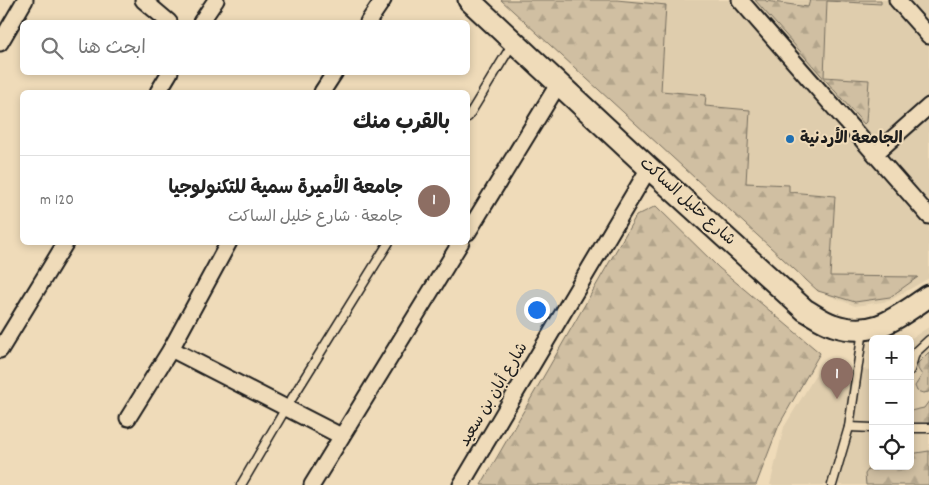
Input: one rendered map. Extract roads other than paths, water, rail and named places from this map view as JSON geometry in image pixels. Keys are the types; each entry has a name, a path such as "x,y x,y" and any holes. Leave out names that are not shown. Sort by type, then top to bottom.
{"street":[{"path":"0,42 25,0"},
{"path":"143,0 166,20"},
{"path":"202,20 216,0"},
{"path":"369,20 383,0"},
{"name":"شارع خليل الساكت","path":"469,0 805,310 833,325 862,330 886,324 929,296"},
{"path":"740,0 929,216"},
{"path":"897,0 929,36"},
{"path":"159,90 168,75"},
{"path":"323,90 333,75"},
{"path":"470,229 559,83"},
{"path":"875,154 929,106"},
{"name":"شارع أبان بن سعيد","path":"461,485 649,168"},
{"path":"0,350 64,245"},
{"path":"128,418 171,349 228,245"},
{"path":"312,485 459,245"},
{"path":"171,349 341,436"}],"lane":[{"path":"470,113 514,41"},
{"path":"241,485 286,408 387,245"},
{"path":"832,485 849,427 862,330"},
{"path":"914,359 916,353 929,340"},
{"path":"849,427 869,428"},
{"path":"914,428 929,428"}],"place":[{"name":"الجامعة الأردنية","path":"790,139"},
{"name":"جامعة الأميرة سمية للتكنولوجيا","path":"837,399"}]}
